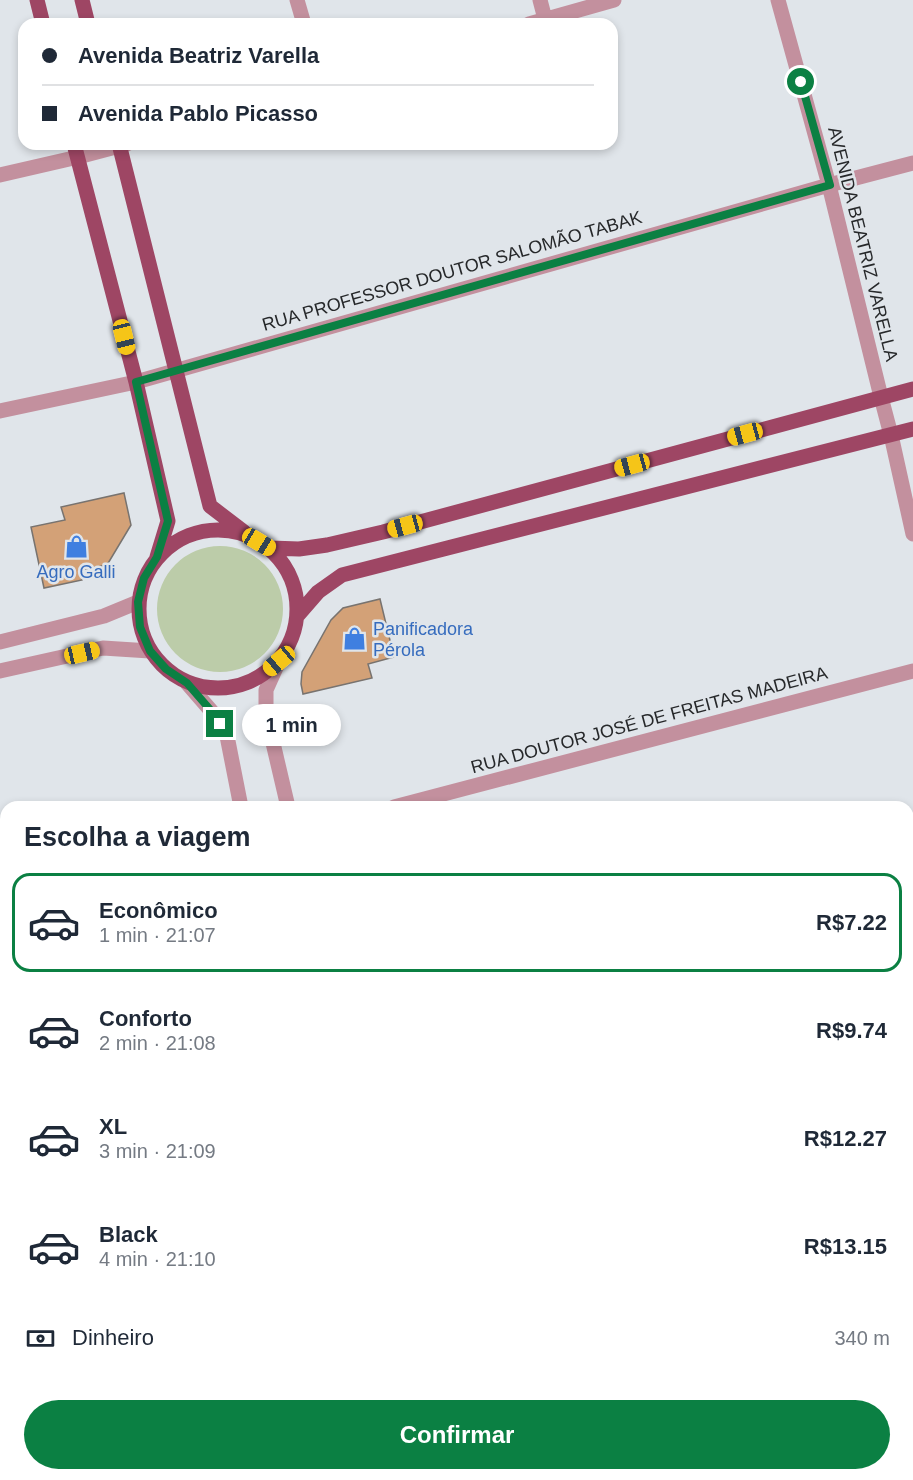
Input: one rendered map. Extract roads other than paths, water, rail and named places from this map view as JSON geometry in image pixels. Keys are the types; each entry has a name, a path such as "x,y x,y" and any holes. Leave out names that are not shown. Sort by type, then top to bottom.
{"main road":[{"path":"37,0 42,18"},
{"path":"82,0 86,18"},
{"path":"76,151 136,382 168,521 157,557 144,578 138,602 140,627 150,651 166,669 187,683 210,689 237,686 260,677 279,661 292,639 298,615 296,590 282,558 210,506 123,150"},
{"path":"270,548 299,549 383,532 913,389"},
{"path":"298,615 318,592 342,574 913,429"},
{"path":"157,557 176,541 199,531 224,529 249,535"}],"street":[{"path":"297,0 302,18"},
{"path":"540,0 545,18"},
{"path":"549,18 614,0"},
{"name":"AVENIDA BEATRIZ VARELLA","path":"778,0 830,185 913,534"},
{"path":"0,175 76,151"},
{"name":"RUA PROFESSOR DOUTOR SALOMÃO TABAK","path":"0,411 136,382 913,163"},
{"path":"0,642 96,618 138,602"},
{"path":"0,671 103,648 150,651"},
{"path":"279,661 266,690 266,713 287,801"},
{"name":"RUA DOUTOR JOSÉ DE FREITAS MADEIRA","path":"417,801 913,671"},
{"path":"187,683 213,713 227,736 240,801"}],"place":[{"name":"Agro Galli","path":"76,546"},
{"name":"Panificadora Pérola","path":"355,639"}]}
